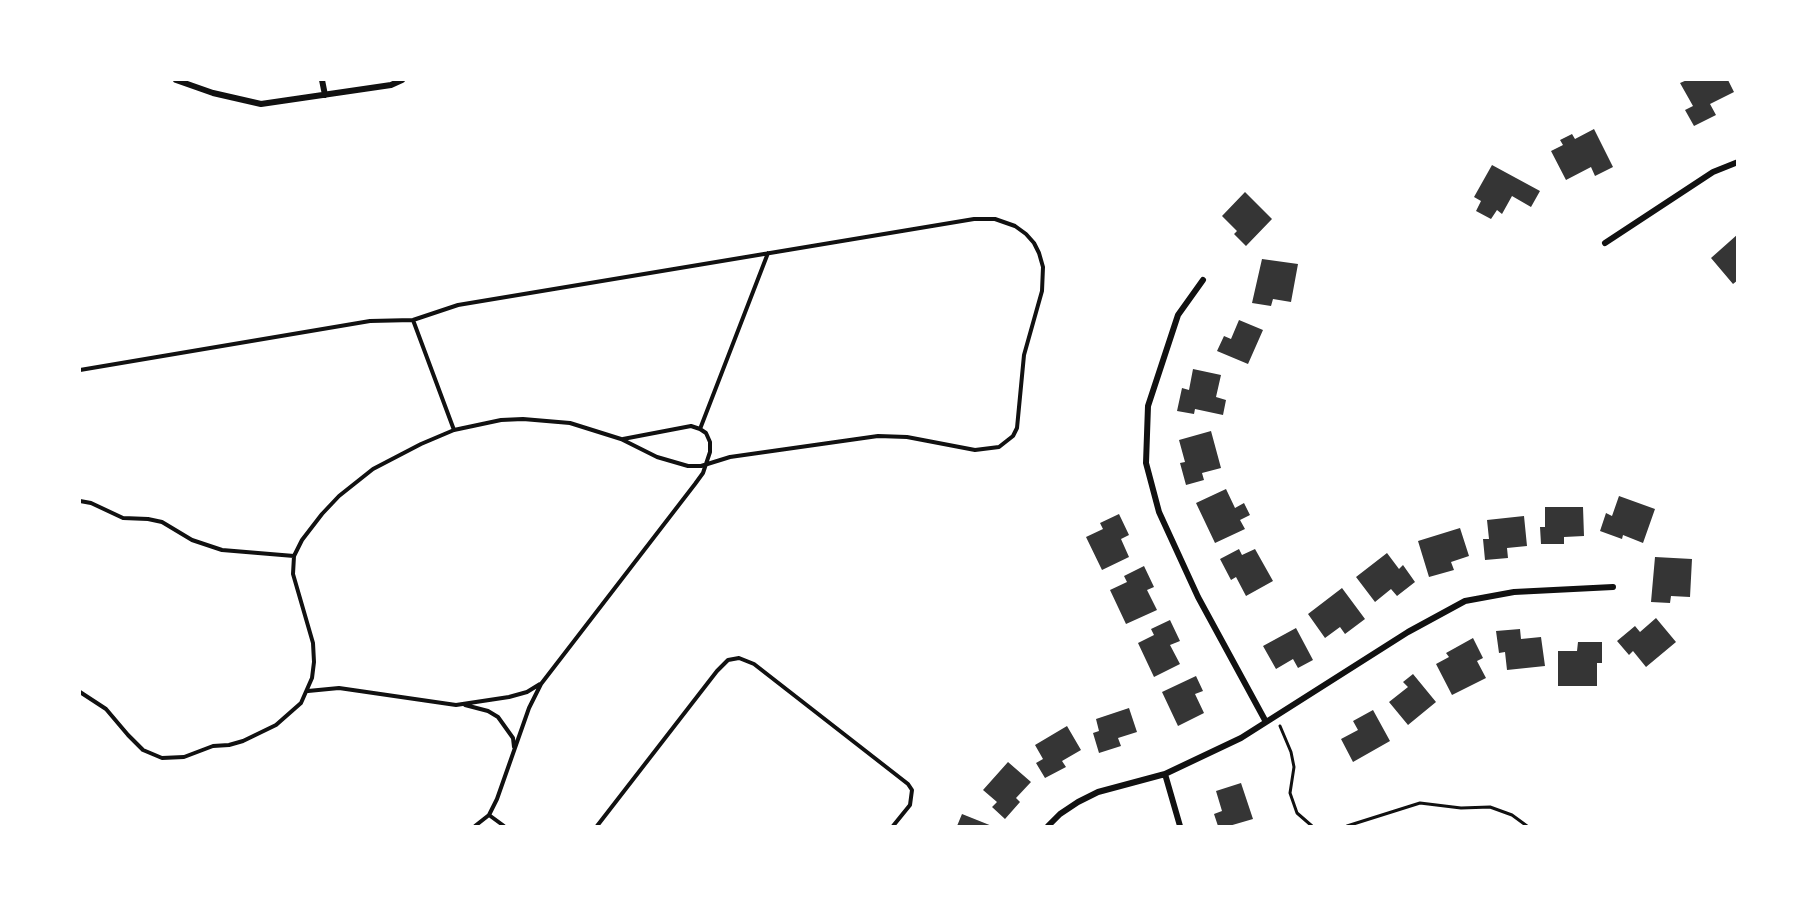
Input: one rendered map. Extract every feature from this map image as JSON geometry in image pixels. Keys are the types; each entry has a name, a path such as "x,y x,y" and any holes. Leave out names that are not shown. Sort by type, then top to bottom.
{"street":[{"path":"176,80 213,93 261,104 391,85 402,80"},
{"path":"322,80 325,95"},
{"path":"1605,243 1713,172 1737,162"},
{"path":"1203,280 1178,315 1148,406 1146,462 1159,512 1198,597 1266,722"},
{"path":"1048,826 1060,814 1098,792 1165,774 1241,738 1408,632 1465,602 1514,592 1613,587"},
{"path":"1165,774 1179,826"}],"lane":[{"path":"80,370 370,321 413,320 458,305 974,219 995,219 1015,226 1034,243 1043,267 1042,291 1023,361 1017,428 1013,436 999,447 975,450 907,437 878,436 730,457 701,466 688,466 670,461 621,439 570,423 523,419 501,420 454,430 393,458 356,481 322,514 303,540 294,556 293,574 313,643 314,662 308,691 301,703 290,714 260,734 229,745 213,746 173,759 153,756 143,750 106,709 80,692"},
{"path":"700,429 768,253"},
{"path":"413,320 454,430"},
{"path":"475,826 489,815 497,799 532,701 541,684 695,484 708,462 710,442 706,433 691,426 621,439"},
{"path":"80,501 91,503 123,518 162,522 192,540 214,548 294,556"},
{"path":"597,826 717,670 728,660 740,658 754,664 908,784 912,790 910,805 893,826"},
{"path":"456,705 509,697 527,692 541,684"},
{"path":"308,691 339,688 475,706 498,717 513,738 514,750"},
{"path":"489,815 504,826"}],"path":[{"path":"1276,716 1291,752 1294,767 1290,793 1297,813 1312,826"},
{"path":"1347,826 1420,803 1461,808 1490,807 1512,814 1527,826"}],"building":[{"path":"1687,80 1728,80 1734,92 1710,104 1716,115 1694,126 1685,110 1693,106 1680,83"},
{"path":"1594,129 1613,167 1595,176 1591,167 1566,180 1551,151 1563,145 1560,140 1572,134 1575,139"},
{"path":"1492,165 1540,191 1531,207 1512,196 1502,214 1497,210 1491,219 1476,211 1481,201 1474,197"},
{"path":"1245,192 1272,219 1246,246 1234,234 1237,231 1222,216"},
{"path":"1738,234 1738,280 1733,284 1711,258"},
{"path":"1262,259 1298,264 1291,302 1273,299 1271,306 1252,303"},
{"path":"1239,320 1263,330 1248,364 1217,351 1224,336 1231,339"},
{"path":"1193,369 1221,375 1216,397 1226,400 1223,415 1195,409 1194,414 1177,411 1182,388 1189,390"},
{"path":"1211,431 1221,468 1202,473 1204,480 1186,485 1180,463 1185,462 1179,440"},
{"path":"1226,489 1235,508 1244,503 1250,515 1240,520 1245,529 1215,543 1196,503"},
{"path":"1619,496 1655,509 1643,543 1623,535 1622,539 1600,531 1606,513 1612,516"},
{"path":"1545,507 1583,507 1584,536 1564,537 1564,544 1541,544 1540,527 1545,527"},
{"path":"1119,514 1129,535 1121,539 1129,557 1102,570 1086,537 1103,529 1100,523"},
{"path":"1524,516 1527,546 1507,548 1508,558 1485,560 1483,539 1489,539 1487,520"},
{"path":"1460,528 1469,556 1451,562 1454,570 1429,577 1418,541"},
{"path":"1239,549 1242,555 1255,549 1273,581 1246,596 1236,577 1231,580 1220,559"},
{"path":"1387,553 1399,569 1403,565 1415,582 1397,596 1391,589 1375,602 1356,577"},
{"path":"1655,557 1692,559 1690,597 1671,596 1670,603 1651,602"},
{"path":"1144,566 1154,587 1147,590 1157,610 1126,624 1110,590 1127,582 1124,576"},
{"path":"1342,588 1365,619 1345,634 1340,627 1325,638 1308,614"},
{"path":"1656,618 1676,642 1646,667 1633,651 1629,655 1617,641 1635,626 1640,632"},
{"path":"1170,620 1180,641 1170,645 1180,664 1154,677 1138,643 1154,635 1151,629"},
{"path":"1296,628 1313,660 1298,668 1293,659 1276,669 1263,646"},
{"path":"1520,629 1521,639 1541,637 1545,666 1507,670 1505,652 1499,653 1496,631"},
{"path":"1473,638 1483,658 1477,661 1486,678 1452,695 1436,664 1449,657 1446,653"},
{"path":"1578,642 1602,642 1602,663 1597,663 1597,686 1558,686 1558,651 1577,651"},
{"path":"1413,674 1436,702 1408,725 1389,702 1408,687 1403,682"},
{"path":"1196,676 1203,691 1195,694 1204,713 1178,726 1162,692"},
{"path":"1129,708 1137,732 1118,738 1121,746 1099,753 1093,733 1099,731 1096,719"},
{"path":"1373,710 1390,741 1353,762 1341,739 1358,730 1353,721"},
{"path":"1067,726 1081,750 1062,761 1066,767 1045,778 1036,763 1043,759 1035,745"},
{"path":"1008,762 1031,782 1016,798 1020,802 1005,819 992,807 997,802 983,790"},
{"path":"1241,783 1253,819 1229,826 1218,826 1214,814 1222,811 1216,791"},
{"path":"962,814 992,826 957,826"}]}
